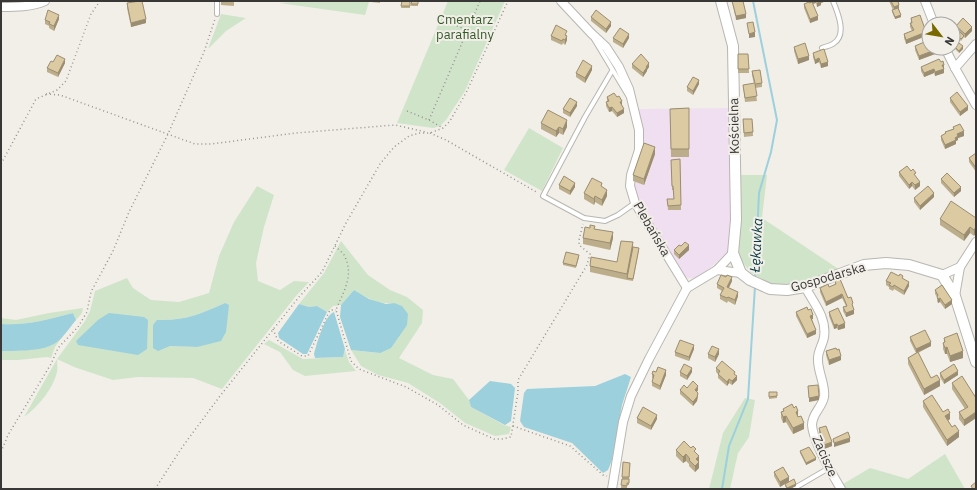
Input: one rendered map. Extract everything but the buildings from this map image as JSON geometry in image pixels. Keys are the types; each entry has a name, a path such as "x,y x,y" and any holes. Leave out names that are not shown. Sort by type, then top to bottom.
{"street":[{"path":"1,7 16,7 45,1"},
{"name":"Plebańska","path":"561,1 591,34 606,47 619,67 629,89 639,130 639,150 631,175 630,186 635,203 687,288"},
{"name":"Kościelna","path":"721,1 733,46 736,220 733,253"},
{"path":"926,1 931,16"},
{"path":"955,68 976,44"},
{"path":"949,56 976,104"},
{"path":"955,296 960,267 976,242"},
{"path":"612,489 623,422 631,396 649,358 687,288 716,270 733,253 741,274 716,270"},
{"name":"Gospodarska","path":"741,274 750,280 770,288 787,290 805,287 864,265 886,263 909,266 942,275"},
{"path":"960,267 942,275 955,296 976,362"},
{"name":"Zacisze","path":"805,287 823,318 824,337 818,358 824,396 821,406 814,414 812,425 816,439 829,468 841,489"}],"lane":[{"path":"217,1 217,14"},
{"path":"822,48 834,44 840,38 841,30 833,1"},
{"path":"591,34 612,71 633,103"},
{"path":"612,71 585,117 543,196 584,218 605,220 618,215 635,203"},
{"path":"792,489 829,468"}],"path":[{"path":"1,164 36,99 56,90 66,81 92,14 100,1"},
{"path":"429,120 480,1"},
{"path":"155,489 183,446 220,396 298,297 322,272 346,223 376,170 394,147 409,136 420,133 430,133 443,128 450,122 468,91 508,1"},
{"path":"1,452 8,435 51,364 58,348 78,327 87,312 92,292 113,251 129,212 168,134 204,52 217,14"},
{"path":"442,20 487,39"},
{"path":"46,94 60,95 195,144 211,144 296,133 395,125 430,133 446,140 543,196"},
{"path":"407,111 429,120 443,128"},
{"path":"335,246 344,255 349,272 346,289 336,310 351,361 359,369 406,387 438,405 463,424 494,439 502,439 511,436 518,392 518,380 587,265 590,254 580,245 579,240 584,218"},
{"path":"273,329 278,340 302,356 308,356 330,310 336,310"},
{"path":"513,426 570,446 603,475 614,479"}],"shaded area":[{"path":"731,108 732,221 729,251 695,279 684,277 639,201 632,185 641,128 638,109"}],"green space":[{"path":"307,1 369,2 365,15 279,3"},
{"name":"Cmentarz parafialny","path":"448,1 505,1 465,91 446,120 440,126 433,128 397,123"},
{"path":"221,14 246,18 226,31 208,49"},
{"path":"529,128 563,148 542,191 504,170"},
{"path":"737,175 767,175 762,218 840,270 810,281 786,285 772,285 750,272 738,256"},
{"path":"257,186 274,195 264,227 256,263 258,281 280,290 294,281 309,282 296,296 222,389 193,378 138,377 113,380 74,367 57,359 85,321 90,311 95,291 127,278 133,288 151,300 179,302 209,293 219,256 234,222","holes":["225,303 197,347 170,346 157,320 184,318"]},
{"path":"341,241 368,275 390,290 407,297 423,310 422,323 399,358 433,375 453,379 469,400 471,407 504,425 511,427 509,434 495,436 465,423 440,403 408,383 378,375 361,366 351,350 379,353 394,303 378,302 354,290 341,305 333,306 327,312 317,306 309,307 299,304 324,273"},
{"path":"83,308 82,313 76,320 73,313 28,323 1,324 1,318 16,320"},
{"path":"63,336 55,347 51,358 1,360 1,351 19,351 51,346"},
{"path":"269,340 303,359 343,357 345,350 349,362 356,371 305,376 293,370 280,352 264,344"},
{"path":"57,359 57,372 52,385 40,403 24,417"},
{"path":"745,398 755,400 749,437 738,453 730,489 709,489 723,433"},
{"path":"945,454 965,489 846,489 843,484 870,468 908,479"}],"water":[{"path":"354,290 369,299 386,304 394,303 402,306 408,314 407,325 391,348 380,353 351,350 340,317 341,305"},
{"path":"225,303 229,305 226,332 221,341 197,347 170,346 158,351 153,348 153,325 157,320 192,316"},
{"path":"299,304 309,307 317,306 327,312 307,354 303,354 279,338 278,333"},
{"path":"334,312 345,349 343,357 315,358 314,354 321,330 327,319"},
{"path":"73,313 76,320 54,344 45,348 32,350 1,351 1,324 28,323"},
{"path":"109,313 144,317 148,320 147,349 138,355 78,345 76,341 98,320"},
{"path":"625,374 631,377 622,405 612,460 608,470 603,473 572,443 524,427 520,421 524,393 527,389 595,386"},
{"path":"490,381 511,384 515,388 511,421 505,425 471,407 469,400"}],"waterway":[{"name":"Łękawka","path":"753,1 777,120 771,152 759,193 755,279"},
{"name":"Łękawka","path":"722,489 729,446 748,399 755,286"}]}
